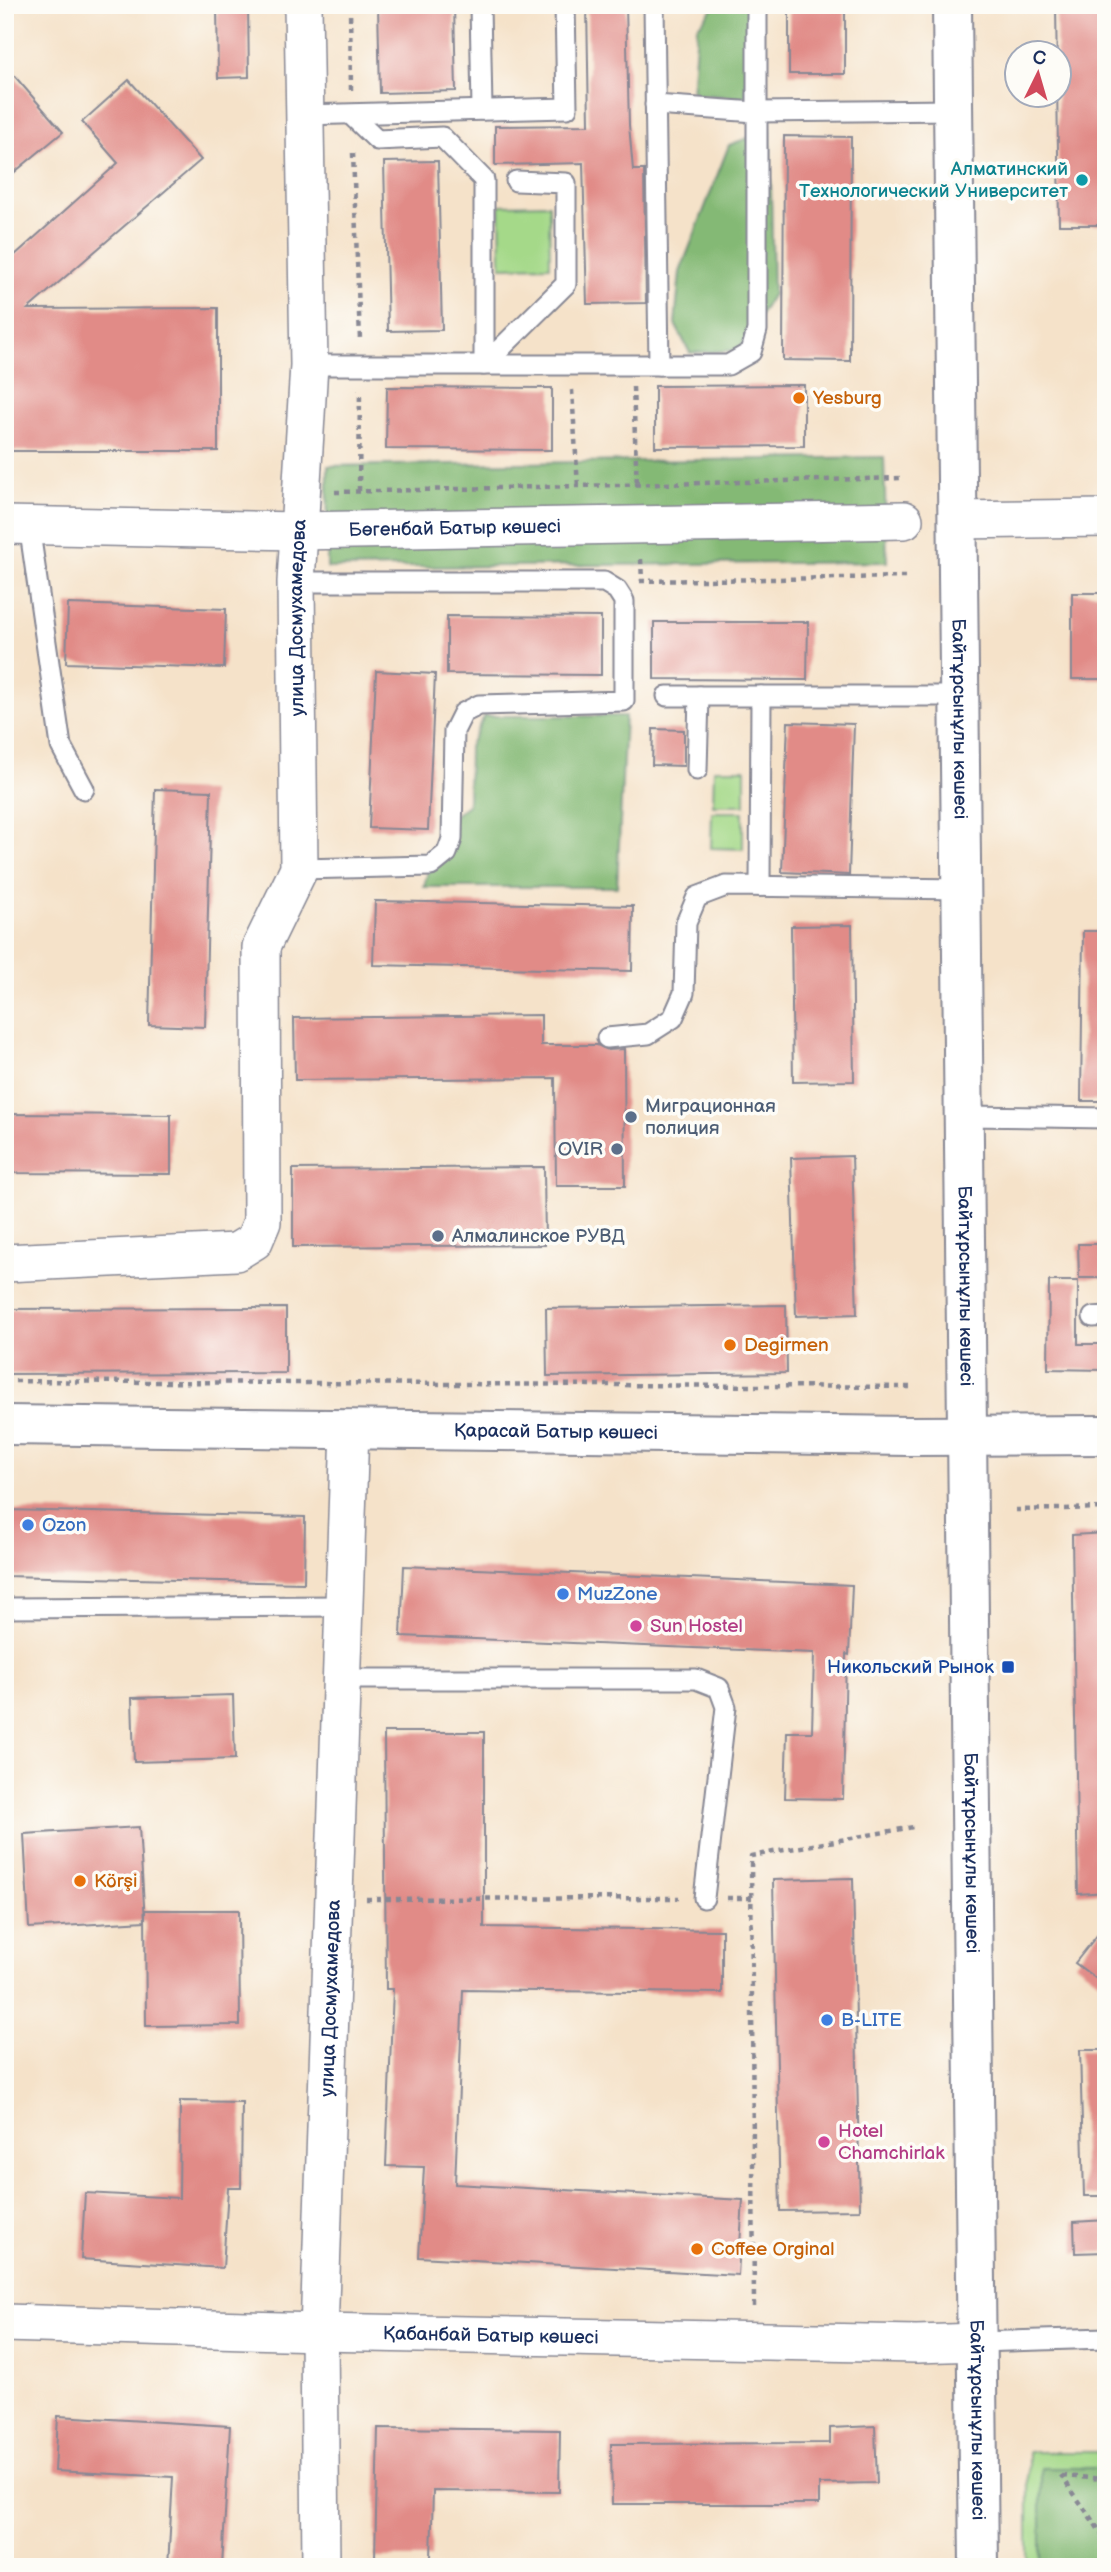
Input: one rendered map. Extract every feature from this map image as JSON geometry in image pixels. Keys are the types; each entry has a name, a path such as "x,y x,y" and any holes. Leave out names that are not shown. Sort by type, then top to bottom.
{"main road":[{"name":"Байтұрсынұлы көшесі","path":"952,5 979,2567"},
{"name":"Қарасай Батыр көшесі","path":"5,1425 968,1436 1106,1435"}],"street":[{"name":"улица Досмухамедова","path":"5,1264 236,1252 254,1241 262,1222 261,947 299,869 296,582 309,365 303,5"},
{"path":"959,520 1106,518"},
{"name":"Бөгенбай Батыр көшесі","path":"17,525 298,531 904,520"},
{"name":"улица Досмухамедова","path":"321,2567 319,2332 350,1429"},
{"name":"Қабанбай Батыр көшесі","path":"5,2323 753,2341 917,2344 977,2342"}],"lane":[{"path":"480,5 482,110"},
{"path":"304,116 567,108 565,5"},
{"path":"654,5 659,365"},
{"path":"309,365 728,365 751,352 757,330 757,5"},
{"path":"655,105 756,112 955,110"},
{"path":"351,115 377,140 442,137 484,180 484,365"},
{"path":"484,365 566,284 566,183 516,181"},
{"path":"17,525 61,747 84,789"},
{"path":"296,582 604,582 617,590 624,601 624,701 479,705 463,713 453,731 452,839 447,853 431,866 299,869"},
{"path":"667,696 961,696"},
{"path":"697,770 699,696"},
{"path":"760,886 761,696"},
{"path":"607,1038 648,1034 673,1018 684,993 686,923 697,897 726,886 963,889"},
{"path":"965,1116 1106,1118"},
{"path":"5,1608 344,1606"},
{"path":"341,1679 696,1679 719,1688 726,1707 704,1898"},
{"path":"977,2342 1106,2338"}],"path":[{"path":"351,5 351,115 361,366 359,491"},
{"path":"570,365 579,526"},
{"path":"632,365 639,524"},
{"path":"300,492 904,478"},
{"path":"604,582 905,577"},
{"path":"5,1381 911,1387"},
{"path":"1015,1510 1106,1508"},
{"path":"753,2341 751,1856 913,1827"},
{"path":"334,1899 752,1898"},
{"path":"1106,2479 1061,2475 1106,2540"}],"green space":[{"path":"715,5 748,5 746,98 692,94 697,28"},
{"path":"770,130 773,294 739,350 690,353 675,324 680,272 729,145"},
{"path":"549,204 550,266 501,267 500,205"},
{"path":"884,457 887,562 327,568 328,466"},
{"path":"484,716 625,716 617,887 424,887 439,826 468,805 469,747"},
{"path":"714,769 745,769 745,805 713,805"},
{"path":"712,812 743,812 743,849 711,848"},
{"path":"1028,2452 1106,2452 1106,2567 1028,2567"},
{"path":"1041,2468 1106,2468 1106,2567 1041,2567"}],"building":[{"path":"217,5 248,5 249,77 218,78"},
{"path":"378,5 454,5 456,91 380,93"},
{"path":"587,5 626,5 633,170 644,170 646,303 587,304 583,163 495,165 495,126 589,125"},
{"path":"789,5 845,5 845,74 789,74"},
{"path":"1056,5 1106,5 1106,225 1059,225 1057,108 1072,108 1072,38 1056,38"},
{"path":"5,65 63,132 5,180"},
{"path":"129,80 201,160 28,309 218,308 218,451 5,451 5,264 118,163 82,122"},
{"path":"784,136 851,137 850,361 783,360"},
{"path":"438,161 442,330 388,331 384,162"},
{"path":"804,385 804,446 655,447 655,386"},
{"path":"387,387 552,388 552,450 386,449"},
{"path":"1072,593 1106,593 1106,679 1072,679"},
{"path":"68,604 226,609 224,668 66,663"},
{"path":"447,616 601,617 601,675 447,674"},
{"path":"654,622 808,622 807,680 654,679"},
{"path":"376,671 435,674 428,830 369,828"},
{"path":"788,722 854,724 849,875 782,872"},
{"path":"653,729 684,730 684,766 652,765"},
{"path":"155,789 211,791 205,1027 149,1025"},
{"path":"375,901 633,906 632,971 373,965"},
{"path":"852,925 854,1081 793,1082 791,926"},
{"path":"1083,931 1106,931 1106,1101 1081,1101"},
{"path":"541,1015 541,1045 597,1045 608,1050 624,1049 625,1186 556,1186 555,1078 295,1080 294,1018"},
{"path":"5,1114 171,1115 171,1174 5,1173"},
{"path":"852,1156 857,1314 796,1316 791,1158"},
{"path":"544,1167 545,1245 293,1247 293,1169"},
{"path":"1078,1244 1106,1244 1106,1278 1079,1278"},
{"path":"1049,1281 1078,1281 1078,1344 1106,1344 1106,1370 1048,1369"},
{"path":"786,1305 787,1373 547,1376 546,1308"},
{"path":"286,1308 286,1373 5,1374 5,1309"},
{"path":"5,1510 305,1517 304,1583 5,1576"},
{"path":"1106,1533 1106,1892 1078,1894 1072,1535"},
{"path":"404,1566 852,1585 849,1655 846,1654 843,1799 785,1798 787,1732 812,1732 814,1653 401,1636"},
{"path":"233,1695 235,1759 134,1762 132,1698"},
{"path":"384,1732 484,1732 484,1927 722,1930 722,1993 463,1990 455,2184 743,2200 738,2275 419,2257 424,2167 386,2166 393,1989 386,1989"},
{"path":"139,1827 145,1921 29,1928 24,1834"},
{"path":"853,1878 860,2210 780,2211 773,1880"},
{"path":"145,1910 239,1910 240,2025 146,2026"},
{"path":"1106,1924 1106,1986 1075,1963"},
{"path":"1080,2050 1106,2050 1106,2196 1084,2196"},
{"path":"180,2101 242,2102 241,2188 228,2188 223,2268 81,2259 85,2193 179,2198"},
{"path":"1106,2220 1106,2252 1075,2253 1074,2222"},
{"path":"58,2416 230,2426 222,2567 168,2567 173,2477 55,2471"},
{"path":"875,2426 877,2483 819,2484 819,2504 612,2504 611,2444 830,2443 830,2428"},
{"path":"378,2428 560,2430 559,2492 433,2491 431,2558 375,2558"}],"place":[{"name":"Алматинский Технологический Университет","path":"1082,180"},
{"name":"Yesburg","path":"799,398"},
{"name":"Миграционная полиция","path":"631,1117"},
{"name":"OVIR","path":"617,1149"},
{"name":"Алмалинское РУВД","path":"438,1236"},
{"name":"Degirmen","path":"730,1345"},
{"name":"Ozon","path":"28,1525"},
{"name":"MuzZone","path":"563,1594"},
{"name":"Sun Hostel","path":"636,1626"},
{"name":"Никольский Рынок","path":"1008,1667"},
{"name":"Körşi","path":"80,1881"},
{"name":"B-LITE","path":"827,2020"},
{"name":"Hotel Chamchirlak","path":"824,2142"},
{"name":"Coffee Orginal","path":"697,2249"}]}
